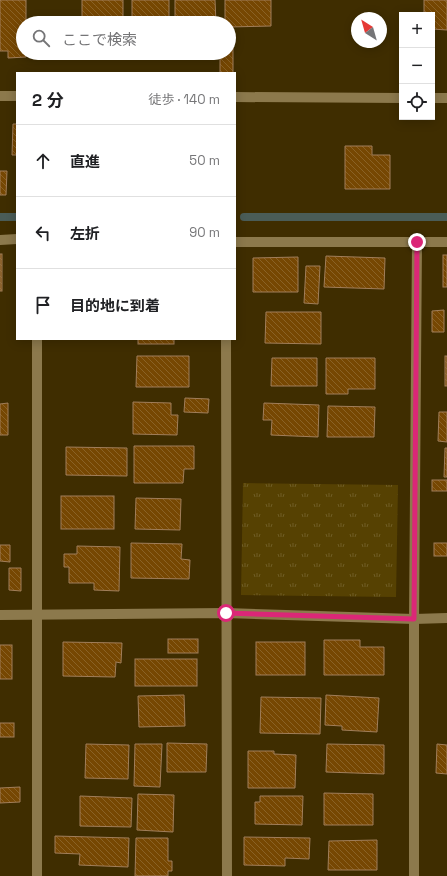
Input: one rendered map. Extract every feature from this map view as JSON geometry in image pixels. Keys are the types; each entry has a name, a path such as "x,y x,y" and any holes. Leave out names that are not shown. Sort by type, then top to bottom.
{"street":[{"path":"0,96 16,96"},
{"path":"236,97 399,98"},
{"path":"435,98 447,98"},
{"path":"0,240 16,240"},
{"path":"236,242 447,242"},
{"path":"414,876 414,619 417,242"},
{"path":"37,340 37,876"},
{"path":"226,340 227,876"},
{"path":"0,615 226,613 414,619 447,618"}],"green space":[{"path":"243,483 398,485 396,597 241,595"}],"building":[{"path":"0,0 26,0 26,16 16,16 16,58 8,58 8,51 0,51"},
{"path":"82,0 123,0 123,16 82,16"},
{"path":"132,0 169,0 169,16 132,16"},
{"path":"175,0 215,0 216,16 175,16"},
{"path":"225,0 271,0 271,26 236,27 236,16 225,16"},
{"path":"424,0 447,0 447,30 435,29 435,12 424,12"},
{"path":"220,60 233,60 233,72 220,72"},
{"path":"13,124 16,124 16,155 12,155"},
{"path":"345,146 372,146 372,155 390,155 390,189 345,189"},
{"path":"0,171 7,171 6,195 0,195"},
{"path":"0,254 2,254 2,291 0,291"},
{"path":"443,255 447,255 447,287 443,287"},
{"path":"326,256 385,258 384,289 324,287"},
{"path":"298,257 298,292 253,292 253,258"},
{"path":"306,266 320,266 318,304 304,303"},
{"path":"444,310 444,332 432,332 432,311"},
{"path":"266,312 321,312 321,344 265,343"},
{"path":"138,340 174,340 174,344 138,344"},
{"path":"137,356 189,356 189,387 136,387"},
{"path":"445,356 447,356 447,386 445,386"},
{"path":"272,358 317,358 317,386 271,386"},
{"path":"326,358 375,358 375,389 348,389 348,394 326,394"},
{"path":"185,398 209,399 208,413 184,412"},
{"path":"133,402 171,403 171,415 178,415 177,435 133,434"},
{"path":"8,403 8,435 0,435 0,404"},
{"path":"264,403 319,405 318,437 271,435 272,420 263,420"},
{"path":"328,406 375,407 374,437 327,437"},
{"path":"439,412 447,412 447,442 438,441"},
{"path":"134,446 194,446 194,469 184,469 183,483 134,483"},
{"path":"66,447 127,448 127,476 66,475"},
{"path":"445,448 447,448 447,477 444,477"},
{"path":"432,480 447,480 447,491 432,491"},
{"path":"61,496 114,496 114,529 61,529"},
{"path":"136,498 181,499 180,530 135,529"},
{"path":"131,543 182,544 181,559 190,560 189,579 131,578"},
{"path":"434,543 447,543 447,556 434,556"},
{"path":"0,545 10,545 10,562 0,561"},
{"path":"77,546 120,547 119,591 94,590 94,583 69,583 69,567 64,567 64,554 77,554"},
{"path":"9,568 21,568 21,591 9,590"},
{"path":"168,639 198,639 198,653 168,653"},
{"path":"324,640 360,640 360,647 384,647 384,675 324,675"},
{"path":"63,642 122,643 121,663 116,662 115,677 63,676"},
{"path":"256,642 305,642 305,675 256,675"},
{"path":"0,645 12,645 12,679 0,679"},
{"path":"135,659 197,659 197,686 135,686"},
{"path":"184,695 185,726 139,727 138,696"},
{"path":"326,695 379,698 377,732 342,730 342,726 325,725"},
{"path":"261,697 321,698 320,734 260,733"},
{"path":"0,723 14,723 14,737 0,737"},
{"path":"167,743 207,744 206,772 167,772"},
{"path":"86,744 129,745 128,779 85,778"},
{"path":"135,744 162,744 160,787 134,786"},
{"path":"327,744 384,745 384,774 326,772"},
{"path":"437,744 447,745 447,774 436,773"},
{"path":"248,751 274,751 274,754 296,755 295,788 248,788"},
{"path":"20,787 20,802 0,803 0,788"},
{"path":"324,793 373,794 373,825 324,825"},
{"path":"138,794 174,795 173,832 137,830"},
{"path":"80,796 132,798 131,827 80,826"},
{"path":"260,796 303,796 302,825 255,824 255,802 260,802"},
{"path":"55,836 129,838 128,867 79,865 80,854 55,853"},
{"path":"244,837 310,838 309,859 285,858 285,866 244,865"},
{"path":"136,838 168,838 168,861 172,861 172,871 168,871 168,876 135,876"},
{"path":"377,840 377,870 328,870 329,841"}],"waterway":[{"path":"0,217 16,217"},
{"path":"244,217 447,217"}],"route":[{"path":"226,613 414,619 417,242"}]}
